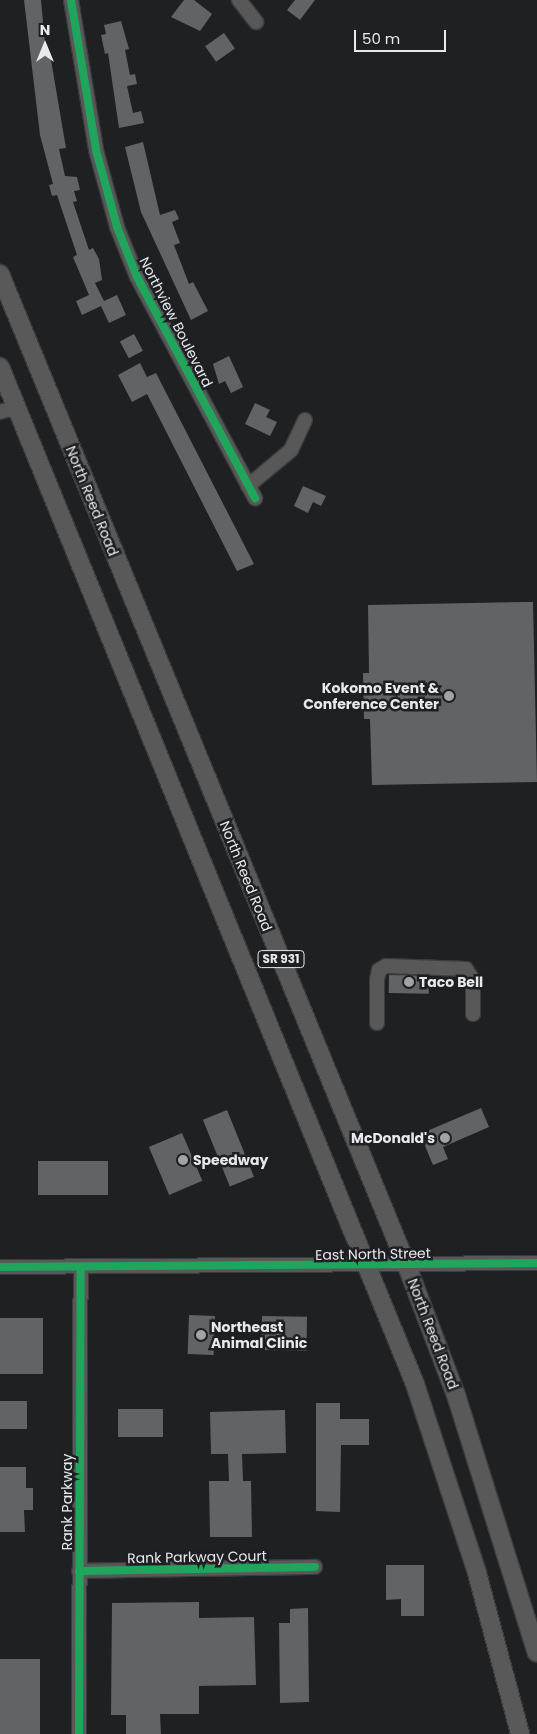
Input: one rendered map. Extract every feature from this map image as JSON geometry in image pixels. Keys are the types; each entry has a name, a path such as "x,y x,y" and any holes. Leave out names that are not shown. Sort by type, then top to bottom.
{"main road":[{"name":"North Reed Road","path":"0,274 407,1266 456,1395 537,1653"},
{"name":"SR 931","path":"0,367 8,410 369,1266 415,1384 477,1573 520,1734"}],"street":[{"name":"Northview Boulevard","path":"71,0 96,150 117,227 137,276 251,492 291,450 305,420"},
{"path":"241,1 256,22"},
{"path":"378,1023 377,980 379,970 386,966 466,969 473,980 473,1014"},
{"name":"East North Street","path":"0,1267 80,1270 537,1263"},
{"name":"Rank Parkway","path":"79,1734 80,1270"},
{"name":"Rank Parkway Court","path":"78,1571 315,1567"}],"building":[{"path":"24,0 41,0 46,55 51,60 66,148 59,149 65,176 77,177 80,190 74,191 77,201 73,202 89,250 93,248 99,259 102,280 95,283 104,301 117,295 126,315 109,323 101,306 82,315 76,301 89,295 73,257 77,255 57,195 52,196 49,185 53,184 40,135"},
{"path":"184,0 194,0 212,14 200,31 171,17"},
{"path":"295,0 315,0 300,20 287,10"},
{"path":"121,21 129,49 125,50 130,75 135,74 137,84 127,86 133,113 141,111 144,123 119,128 108,53 105,54 101,35 106,34 104,25"},
{"path":"224,33 235,49 216,62 205,46"},
{"path":"143,142 160,215 175,210 179,219 172,222 180,243 174,245 189,284 193,282 208,311 191,320 141,212 125,147"},
{"path":"134,334 143,351 129,358 120,342"},
{"path":"229,356 243,387 231,393 225,381 219,384 213,364"},
{"path":"140,363 147,377 156,373 254,564 237,571 147,394 132,402 118,375"},
{"path":"255,403 270,410 266,417 277,422 270,436 245,424"},
{"path":"303,486 326,496 321,506 313,502 308,513 294,506"},
{"name":"Kokomo Event & Conference Center","path":"533,602 537,782 372,785 370,719 364,719 363,673 369,673 368,605"},
{"name":"Taco Bell","path":"389,975 429,976 429,994 389,993"},
{"path":"481,1108 489,1127 443,1147 448,1159 433,1165 420,1134"},
{"path":"227,1110 254,1177 230,1186 203,1120"},
{"path":"182,1133 202,1181 169,1195 149,1147"},
{"path":"38,1161 108,1161 108,1195 38,1195"},
{"name":"Northeast Animal Clinic","path":"189,1315 215,1316 214,1355 188,1354"},
{"path":"262,1316 307,1317 306,1351 261,1350"},
{"path":"0,1318 43,1318 43,1374 0,1374"},
{"path":"0,1401 27,1401 27,1429 0,1429"},
{"path":"316,1403 340,1403 340,1419 369,1419 369,1445 341,1445 340,1512 316,1511"},
{"path":"118,1409 163,1409 163,1437 118,1437"},
{"path":"285,1410 286,1453 242,1454 243,1481 251,1481 252,1537 210,1537 209,1481 229,1481 228,1454 211,1454 210,1412"},
{"path":"0,1467 26,1467 26,1488 33,1488 33,1510 24,1510 25,1532 0,1532"},
{"path":"386,1565 424,1565 424,1616 401,1616 401,1599 386,1600"},
{"path":"199,1602 199,1618 254,1617 256,1685 199,1686 199,1714 160,1714 161,1734 126,1734 126,1715 111,1715 112,1603"},
{"path":"308,1608 309,1702 280,1703 279,1623 290,1623 290,1609"},
{"path":"0,1659 40,1659 40,1734 0,1734"}],"cycle path":[{"path":"71,0 96,150 117,227 137,277 255,498"},
{"path":"0,1267 537,1263"},
{"path":"79,1734 81,1270"},
{"path":"79,1571 315,1567"}],"place":[{"name":"Kokomo Event & Conference Center","path":"449,696"},
{"name":"Taco Bell","path":"409,982"},
{"name":"McDonald's","path":"445,1138"},
{"name":"Speedway","path":"183,1160"},
{"name":"Northeast Animal Clinic","path":"201,1335"}]}
